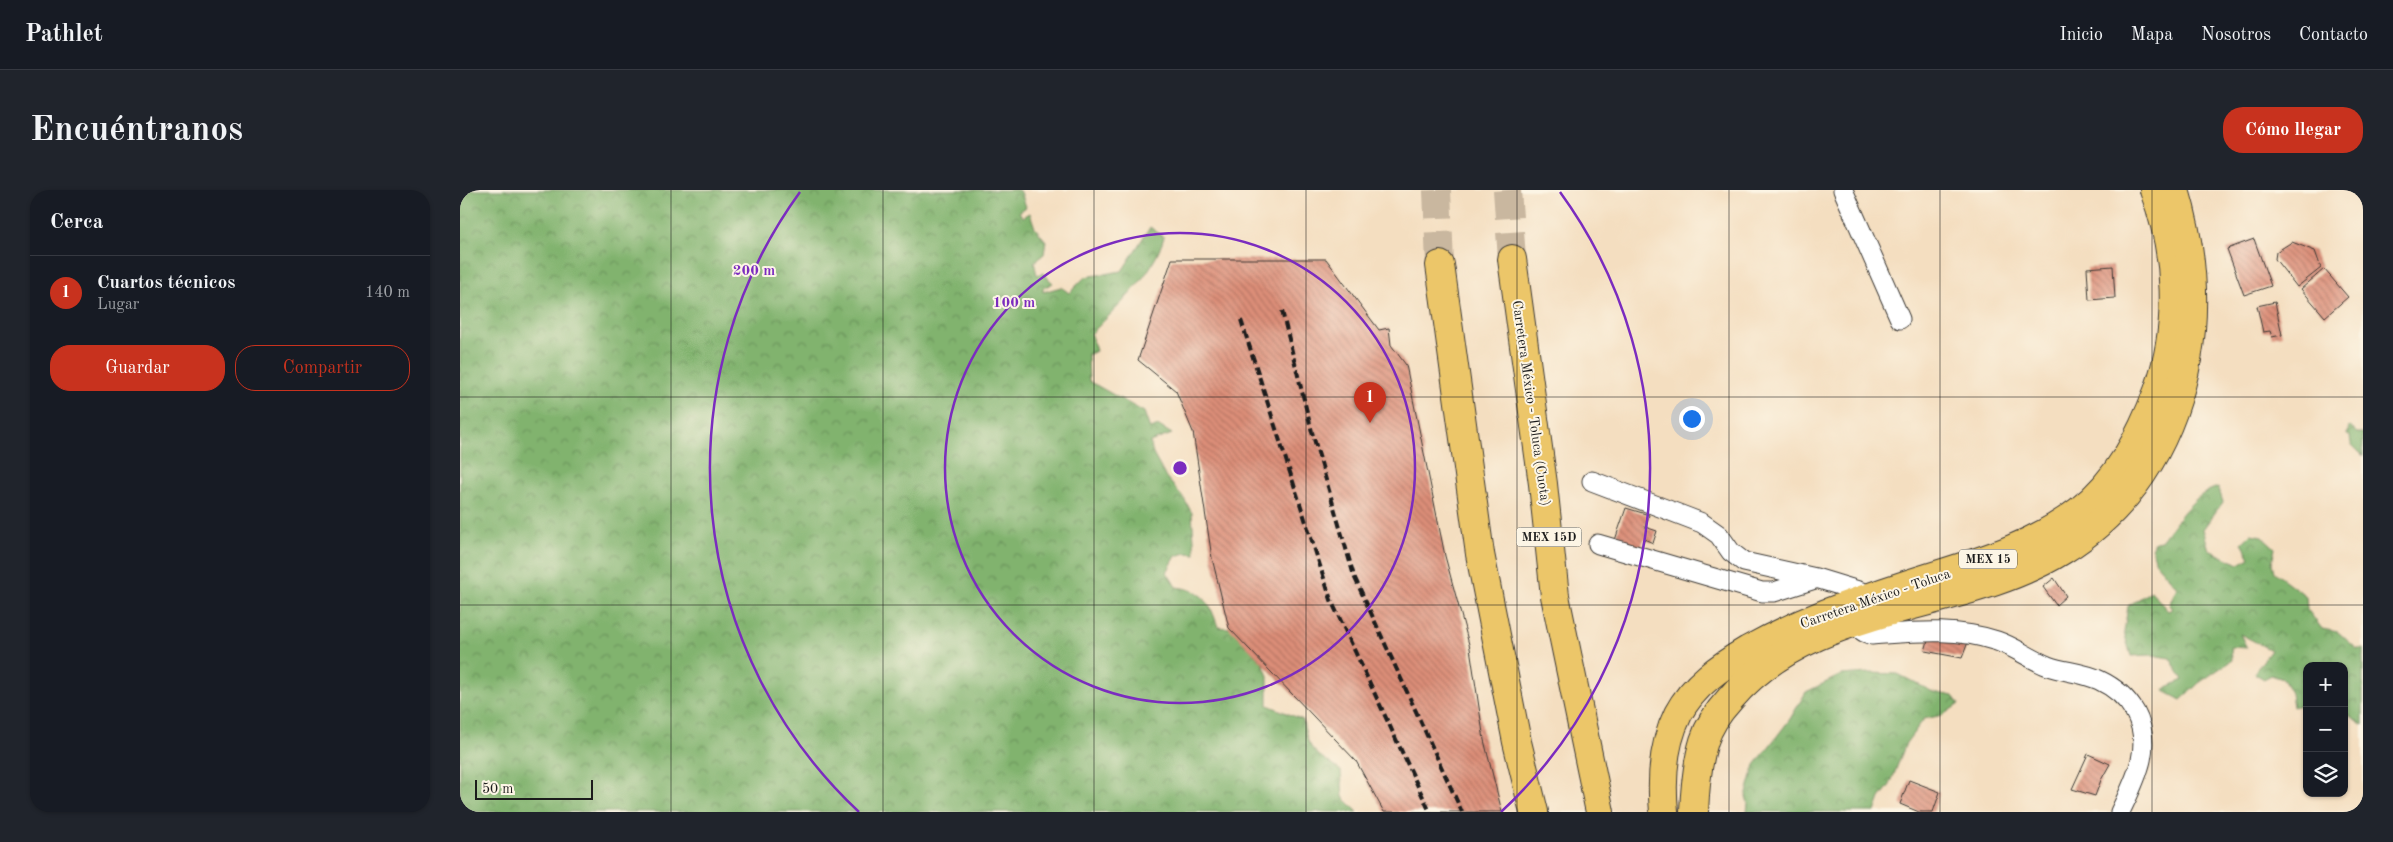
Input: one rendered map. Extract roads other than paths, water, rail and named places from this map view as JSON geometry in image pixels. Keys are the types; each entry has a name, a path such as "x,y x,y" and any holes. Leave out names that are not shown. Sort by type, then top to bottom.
{"main road":[{"name":"Carretera México - Toluca","path":"1664,812 1663,774 1667,748 1678,714 1696,689 1725,664 1760,643 1794,626 1875,596 1968,566 2007,551 2049,530 2079,511 2096,496 2123,464 2141,432 2163,377 2173,326 2173,267 2166,230 2154,190"},
{"name":"Carretera México - Toluca","path":"1694,812 1698,766 1705,739 1719,711 1745,680 1781,654 1832,629 1971,590 2043,561 2061,552 2099,525 2131,492 2167,429 2181,386 2188,352 2192,321 2192,274 2189,245 2176,190"},
{"name":"Carretera México - Toluca (Cuota)","path":"1512,260 1543,484 1555,596 1600,812"},
{"path":"1440,265 1480,554 1517,742 1534,812"}],"street":[{"path":"1843,190 1900,319"},
{"path":"1592,481 1702,523 1719,536 1730,552 1744,562 1816,578 1875,596"},
{"path":"1598,544 1762,592 1774,592 1816,578"},
{"path":"1851,623 1872,635 1950,631 1995,640 2048,666 2098,680 2117,691 2131,705 2140,722 2144,737 2144,751 2139,769 2120,812"}],"tunnel":[{"path":"1437,190 1440,265"},
{"path":"1507,190 1512,259"}],"railway":[{"path":"1282,311 1312,432 1354,576 1462,812"},
{"path":"1241,320 1331,600 1430,812"}],"place":[{"name":"Cuartos técnicos","path":"1370,423"}]}
